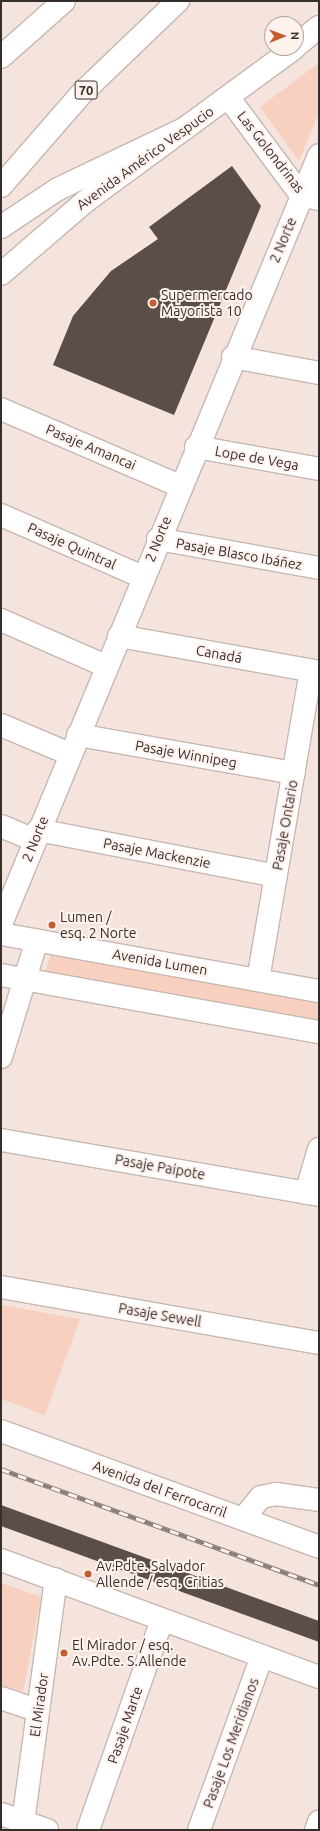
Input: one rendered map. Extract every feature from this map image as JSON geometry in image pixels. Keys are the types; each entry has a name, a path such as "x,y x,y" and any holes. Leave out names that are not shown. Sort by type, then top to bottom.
{"main road":[{"path":"1,57 64,1"},
{"name":"70","path":"1,186 83,92 178,1"},
{"name":"Avenida Américo Vespucio","path":"304,40 319,27"},
{"name":"Avenida Américo Vespucio","path":"1,274 86,201 283,56"},
{"name":"Las Golondrinas","path":"228,97 310,197"},
{"path":"1,226 58,189 186,128"},
{"name":"2 Norte","path":"1,924 142,577 234,357 310,197 319,155"},
{"path":"234,357 319,373"},
{"name":"Pasaje Amancai","path":"1,409 180,486"},
{"name":"Lope de Vega","path":"196,447 319,469"},
{"name":"Pasaje Quintral","path":"1,515 142,577"},
{"name":"Pasaje Blasco Ibáñez","path":"158,539 319,568"},
{"path":"1,620 106,666"},
{"name":"Canadá","path":"119,636 315,671"},
{"name":"Pasaje Ontario","path":"258,980 294,773 315,671"},
{"name":"Pasaje Winnipeg","path":"1,725 74,745 294,773"},
{"name":"Pasaje Mackenzie","path":"1,826 36,835 276,876"},
{"name":"Avenida Lumen","path":"1,934 319,991"},
{"path":"1,1057 37,940"},
{"path":"1,976 319,1032"},
{"name":"Pasaje Paipote","path":"1,1140 313,1194"},
{"path":"313,1194 319,1149"},
{"name":"Pasaje Sewell","path":"1,1287 319,1343"},
{"name":"Avenida del Ferrocarril","path":"1,1431 319,1547"},
{"path":"243,1519 261,1497 276,1494 319,1500"},
{"path":"1,1560 56,1579 319,1678"},
{"name":"El Mirador","path":"23,1826 56,1579"},
{"name":"Pasaje Marte","path":"88,1830 162,1620"},
{"name":"Pasaje Los Meridianos","path":"199,1830 262,1656"},
{"path":"1,1698 38,1712"},
{"path":"1,1814 23,1826 47,1830"},
{"path":"316,1830 319,1822"}],"shaded area":[{"path":"319,63 319,112 299,161 260,107"},
{"path":"51,955 319,1002 319,1020 44,974"},
{"path":"1,1305 80,1319 45,1415 1,1399"},
{"path":"1,1583 41,1597 23,1692 1,1685"}],"building":[{"name":"Supermercado Mayorista 10","path":"232,166 261,206 174,415 53,365 73,316 111,271 158,239 149,227"},
{"path":"1,1505 319,1621 319,1642 1,1526"}],"railway":[{"path":"1,1469 319,1585"}],"place":[{"name":"Supermercado Mayorista 10","path":"153,303"},
{"name":"Lumen / esq. 2 Norte","path":"52,925"},
{"name":"Av.Pdte. Salvador Allende / esq. Critias","path":"88,1574"},
{"name":"El Mirador / esq. Av.Pdte. S.Allende","path":"64,1653"}]}
